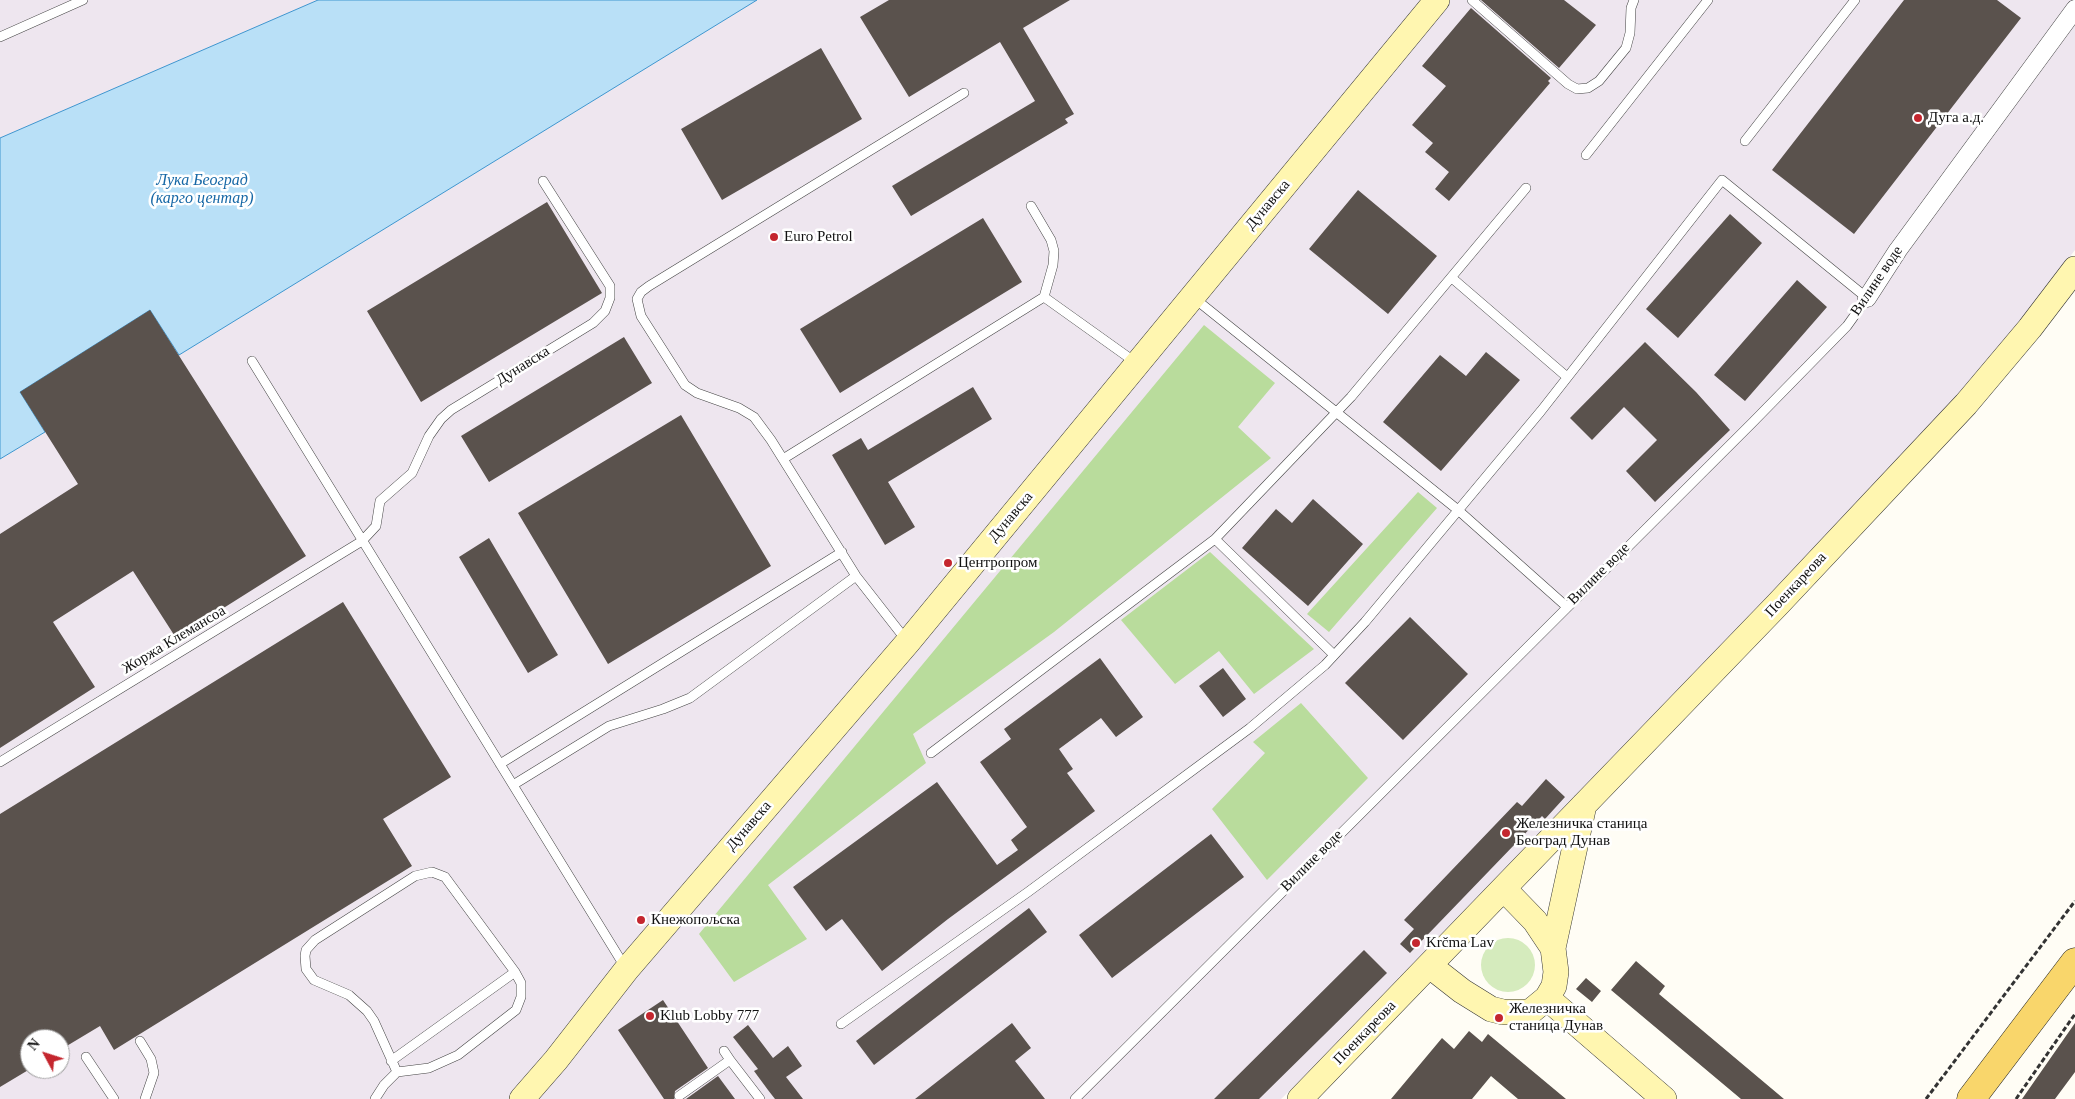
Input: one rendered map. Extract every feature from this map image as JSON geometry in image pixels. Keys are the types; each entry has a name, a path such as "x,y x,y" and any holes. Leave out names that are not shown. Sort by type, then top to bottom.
{"main road":[{"path":"1980,1096 2075,962"}],"street":[{"name":"Дунавска","path":"522,1099 556,1060 627,969 908,642 1437,0"},
{"name":"Вилине воде","path":"1867,298 1898,250 2075,9"},
{"name":"Поенкареова","path":"1300,1099 1778,604 1966,404 2030,328 2075,270"},
{"path":"1430,966 1462,991 1491,1009 1503,1012 1530,1012 1547,998 1554,986 1556,972 1553,948 1584,805"},
{"path":"1504,889 1535,921 1553,948"},
{"path":"1547,998 1664,1099"}],"lane":[{"path":"0,37 84,0"},
{"path":"1472,0 1568,84 1577,88 1588,88 1599,81 1626,48 1630,33 1631,8 1634,0"},
{"path":"1586,155 1708,0"},
{"path":"1745,141 1855,0"},
{"path":"908,642 856,576 783,459 754,417 739,408 697,393 685,385 641,316 638,299 641,292 649,286 964,93"},
{"path":"841,1024 1028,892 1250,728 1334,655 1365,622 1568,377 1722,180 1867,298"},
{"name":"Дунавска","path":"362,541 376,526 380,501 412,473 429,436 440,418 593,323 604,311 610,298 610,286 543,181"},
{"path":"931,753 1215,539 1337,412 1526,188"},
{"path":"783,459 1044,297 1053,265 1054,250 1051,240 1031,206"},
{"path":"1452,278 1568,377"},
{"path":"1044,297 1137,364"},
{"path":"1192,297 1458,510 1566,607"},
{"name":"Вилине воде","path":"1075,1099 1847,326 1867,298"},
{"path":"252,361 627,969"},
{"path":"1215,539 1334,655"},
{"name":"Жоржа Клемансоа","path":"0,762 362,541"},
{"path":"500,764 842,552"},
{"path":"513,785 609,726 663,709 690,698 856,576"},
{"path":"375,1099 384,1085 397,1072 421,1070 447,1061 516,1010 522,990 515,972 445,877 432,872 416,876 315,940 304,956 309,976 320,984 349,995 367,1011 374,1021 397,1072"},
{"path":"391,1061 515,972"},
{"path":"140,1042 151,1059 154,1073 145,1099"},
{"path":"724,1051 760,1099"},
{"path":"86,1057 114,1099"},
{"path":"679,1096 730,1060"}],"path":[{"path":"1926,1099 2075,901"},
{"path":"2016,1099 2075,1014"}],"shaded area":[{"path":"0,0 2075,0 2075,250 1958,398 1432,954 1281,1099 0,1099"}],"green space":[{"path":"1204,325 1275,383 1238,427 1271,458 1054,632 913,734 926,763 768,885 807,939 734,982 699,934"},
{"path":"1418,492 1437,508 1329,632 1307,614"},
{"path":"1210,552 1314,649 1254,694 1219,651 1175,684 1121,620"},
{"path":"1301,703 1368,778 1267,880 1212,809 1265,753 1253,742"},
{"path":"1503,938 1513,938 1523,942 1531,950 1535,965 1531,980 1523,988 1513,992 1503,992 1493,988 1485,980 1481,970 1481,960 1485,950 1493,942"}],"water":[{"name":"Лука Београд (карго центар)","path":"318,0 757,0 179,355 150,310 20,392 45,432 0,459 0,138"}],"building":[{"path":"889,0 1070,0 1023,28 1074,114 1065,119 1068,123 911,216 892,186 1035,101 1000,42 909,97 860,17"},
{"path":"1481,0 1564,0 1596,25 1559,68"},
{"path":"1904,0 1997,0 2021,18 1854,234 1772,170"},
{"path":"1471,8 1551,78 1548,81 1550,83 1449,201 1435,189 1449,172 1425,152 1433,143 1412,125 1446,86 1422,66"},
{"path":"821,48 862,119 722,200 681,129"},
{"path":"1358,190 1437,256 1388,314 1309,249"},
{"path":"547,202 602,293 421,402 367,311"},
{"path":"1730,214 1762,243 1678,338 1646,309"},
{"path":"983,218 1022,282 840,393 800,329"},
{"path":"1797,280 1827,307 1745,401 1714,375"},
{"path":"150,310 306,556 176,638 133,571 53,622 95,687 0,748 0,534 78,484 20,392"},
{"path":"624,337 652,383 489,482 461,436"},
{"path":"1645,342 1696,392 1730,430 1655,502 1626,471 1657,440 1624,407 1592,440 1570,418"},
{"path":"1486,352 1520,380 1441,471 1383,422 1440,355 1466,376"},
{"path":"973,387 992,419 888,482 915,527 885,545 832,455 861,438 868,450"},
{"path":"681,415 771,566 608,664 518,513"},
{"path":"1313,499 1363,544 1308,606 1242,548 1276,509 1292,523"},
{"path":"489,538 558,655 528,673 459,557"},
{"path":"343,602 451,777 383,819 412,866 114,1050 100,1026 70,1044 70,1029 20,1029 20,1075 0,1087 0,814"},
{"path":"1410,617 1468,674 1403,740 1345,683"},
{"path":"1100,658 1143,717 1116,737 1101,718 1059,749 1073,769 1067,773 1095,811 948,919 882,971 842,919 826,931 793,887 937,782 997,865 1018,850 1011,840 1027,827 980,762 1011,739 1004,729"},
{"path":"1223,668 1246,699 1223,717 1199,686"},
{"path":"1546,779 1565,797 1545,819 1542,816 1410,953 1400,944 1414,929 1404,920 1517,802 1522,806"},
{"path":"1211,834 1244,877 1112,978 1079,935"},
{"path":"1029,908 1047,932 874,1065 856,1041"},
{"path":"1364,950 1387,973 1259,1099 1214,1099"},
{"path":"1636,961 1665,986 1659,994 1784,1099 1741,1099 1611,990"},
{"path":"1586,978 1601,991 1592,1002 1576,989"},
{"path":"663,1000 708,1068 675,1091 674,1099 664,1099 618,1030"},
{"path":"1012,1023 1031,1048 1015,1061 1045,1099 915,1099"},
{"path":"2075,1023 2075,1072 2055,1099 2022,1099"},
{"path":"748,1025 773,1058 788,1046 802,1066 786,1077 803,1099 775,1099 768,1090 754,1071 758,1069 733,1037"},
{"path":"1469,1031 1482,1042 1488,1034 1566,1099 1518,1099 1491,1076 1472,1099 1391,1099 1442,1038 1454,1049"},
{"path":"718,1076 735,1099 686,1099"}],"place":[{"name":"Дуга а.д.","path":"1918,118"},
{"name":"Euro Petrol","path":"774,237"},
{"name":"Центропром","path":"948,563"},
{"name":"Железничка станица Београд Дунав","path":"1506,833"},
{"name":"Кнежопољска","path":"641,920"},
{"name":"Krčma Lav","path":"1416,943"},
{"name":"Klub Lobby 777","path":"650,1016"},
{"name":"Железничка станица Дунав","path":"1499,1018"}]}
